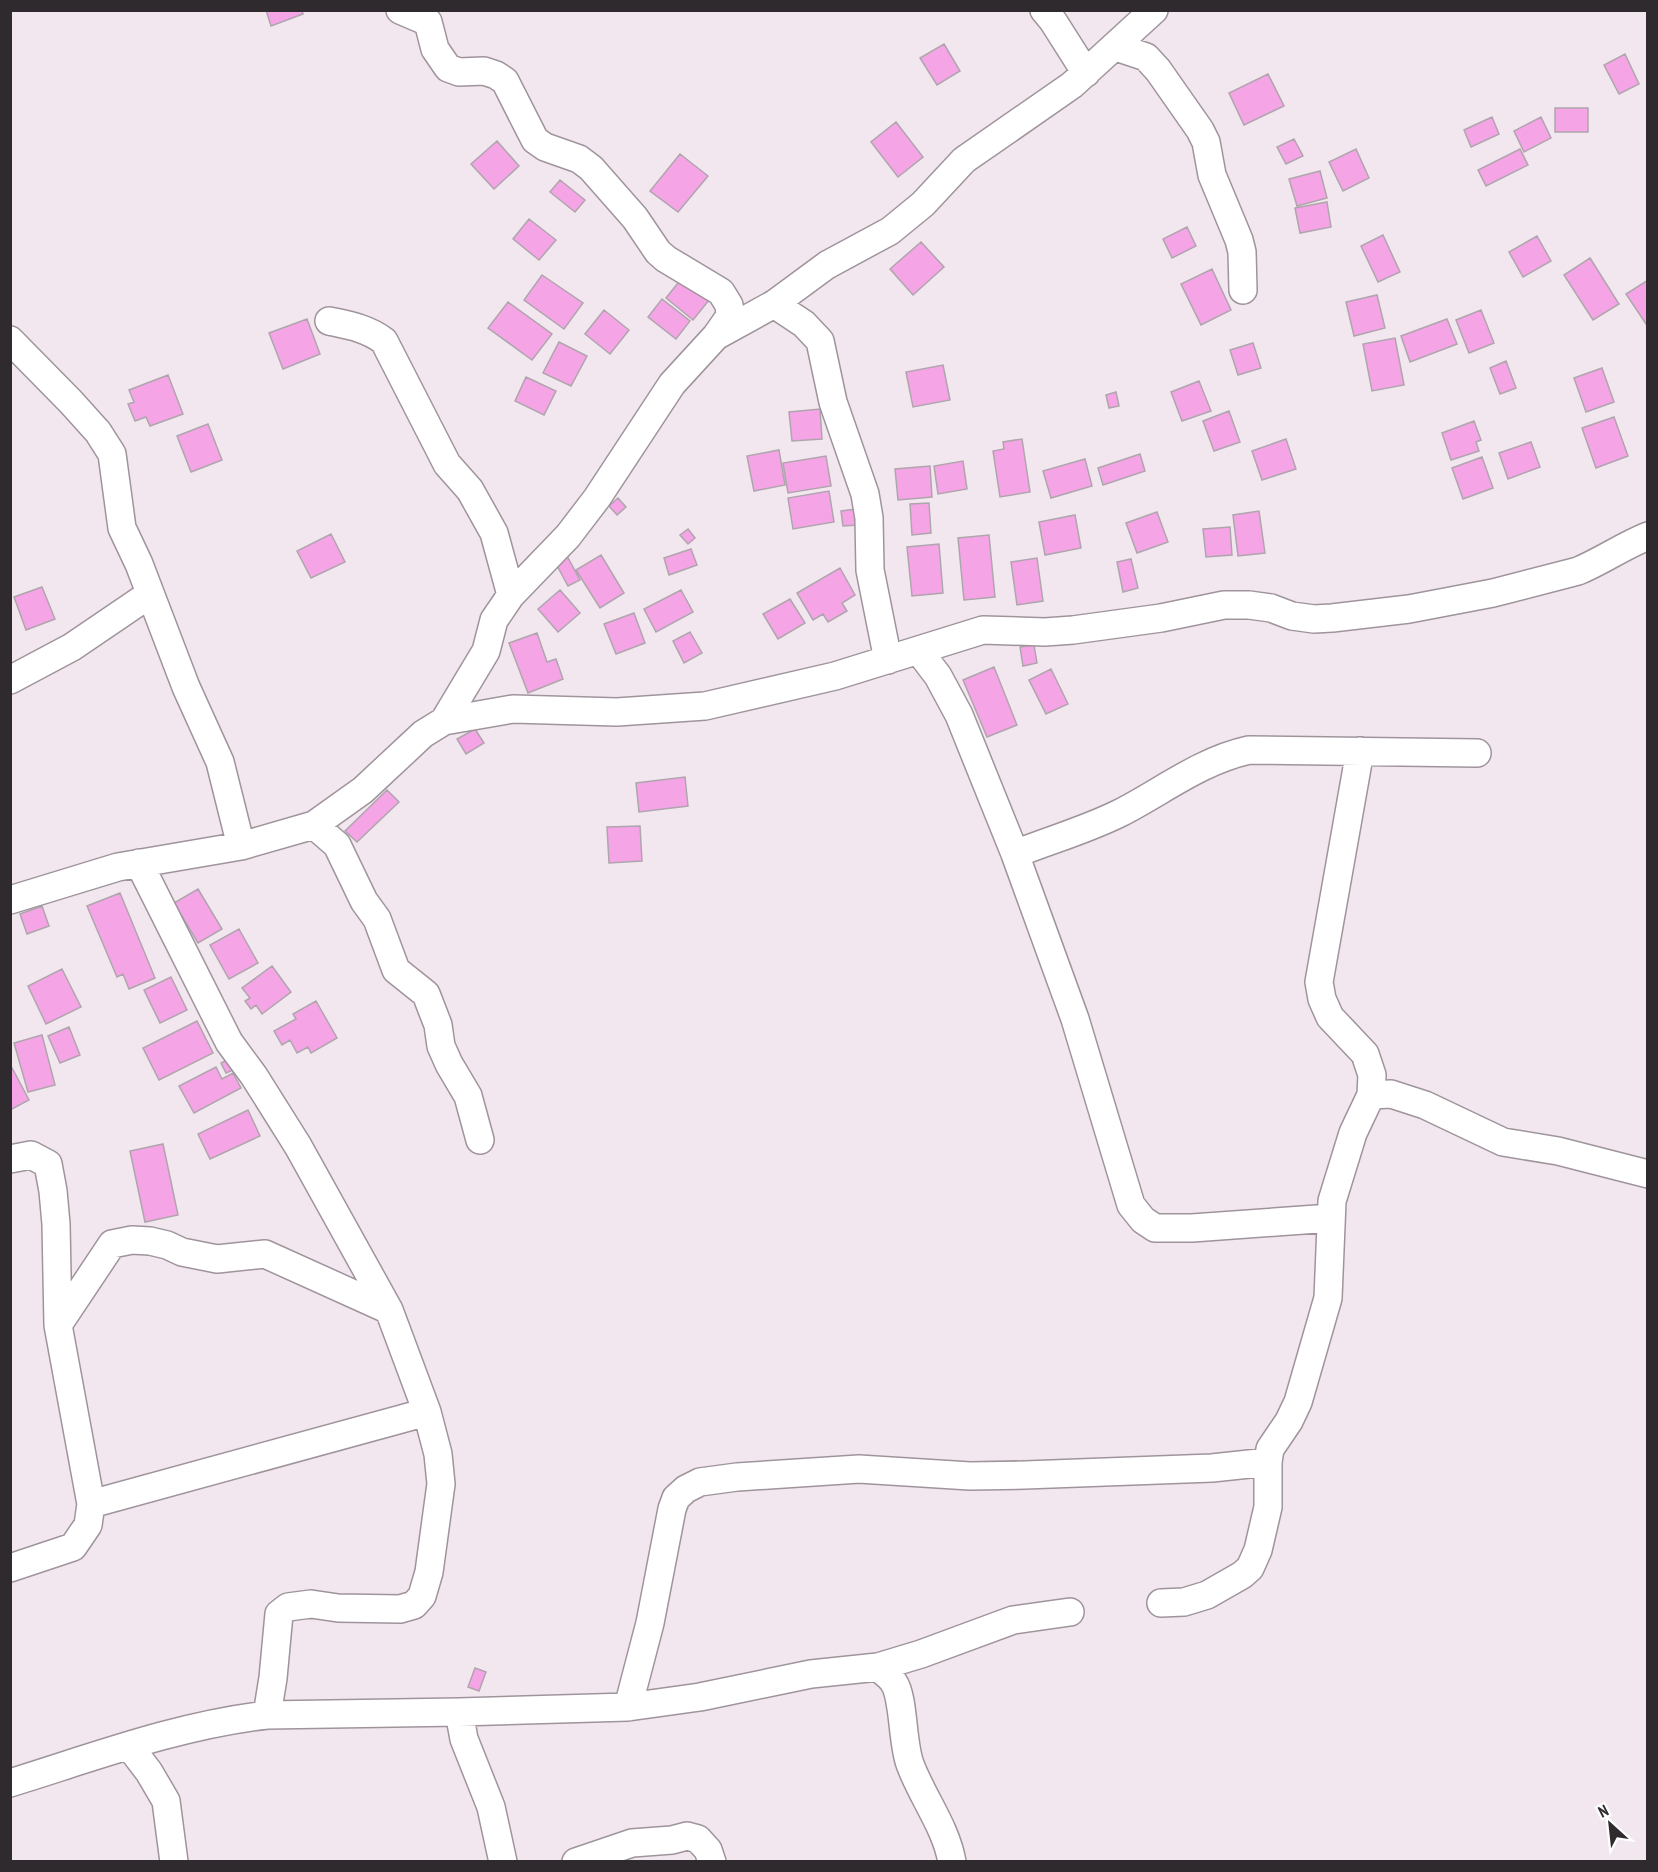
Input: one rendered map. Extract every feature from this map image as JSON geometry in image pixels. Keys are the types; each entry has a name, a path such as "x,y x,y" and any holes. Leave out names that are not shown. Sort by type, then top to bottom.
{"street":[{"path":"400,10 428,22 435,49 448,68 459,72 484,71 505,81 535,140 545,147 579,159 591,168 635,218 658,252 721,292 729,305 730,316 716,336 672,384 597,498 568,536 512,595 494,620 486,651 444,721"},
{"path":"1044,10 1086,73"},
{"path":"716,336 774,304 827,265 890,231 923,204 973,153 1036,111 1086,73 1154,10"},
{"path":"1116,47 1146,57 1158,70 1200,130 1206,142 1212,176 1239,240 1242,252 1243,290"},
{"path":"774,304 804,324 820,340 833,402 865,494 869,518 870,570 888,660"},
{"path":"329,321 356,327 375,334 384,341 447,464 470,490 494,533 512,595"},
{"path":"10,340 98,432 112,454 122,528 140,564 186,687 220,762 241,846"},
{"path":"10,900 118,867 241,846 314,825 363,790 423,734 444,721 513,709 617,712 705,705 835,675 983,630 1045,632 1073,630 1161,618 1224,605 1271,608 1292,616 1314,620 1409,609 1493,593 1578,571 1647,536"},
{"path":"10,680 20,677 72,647 150,594"},
{"path":"919,651 939,676 959,715 1016,854 1075,1019 1131,1205 1143,1220 1155,1228 1192,1228 1330,1218"},
{"path":"1016,854 1120,813 1195,770 1227,755 1249,750 1477,753"},
{"path":"1161,1603 1184,1602 1207,1595 1250,1568 1258,1550 1268,1507 1270,1449 1289,1421 1298,1402 1328,1298 1332,1201 1353,1133 1371,1095 1372,1075 1365,1054 1330,1017 1322,999 1319,982 1360,751"},
{"path":"314,825 337,845 364,901 377,919 396,970 426,994 438,1025 441,1046 468,1096 480,1140"},
{"path":"139,863 230,1042 298,1146 389,1310 427,1412 438,1454 441,1484 429,1572 422,1596 414,1605 400,1609 338,1608 311,1604 288,1607 279,1614 267,1715"},
{"path":"1371,1095 1391,1095 1425,1105 1503,1142 1558,1152 1647,1174"},
{"path":"10,1159 31,1155 48,1164 56,1224 58,1325 91,1504 88,1524 73,1547 10,1568"},
{"path":"58,1325 112,1244 132,1240 168,1245 182,1252 217,1259 265,1254 389,1310"},
{"path":"91,1504 427,1412"},
{"path":"628,1707 650,1623 672,1509 676,1498 686,1489 700,1482 737,1477 859,1469 970,1476 1212,1468 1268,1462"},
{"path":"10,1782 190,1728 267,1715 628,1707 700,1697 811,1674 878,1667 921,1654 1013,1620 1070,1612"},
{"path":"878,1667 895,1684 909,1763 945,1837 952,1862"},
{"path":"459,1712 464,1739 491,1807 503,1862"},
{"path":"129,1747 149,1772 166,1801 174,1862"},
{"path":"576,1862 632,1844 687,1836 698,1839 708,1850 712,1862"}],"building":[{"path":"266,10 302,10 303,14 271,26"},
{"path":"944,44 960,71 937,85 920,58"},
{"path":"1625,54 1639,84 1619,94 1604,65"},
{"path":"1268,74 1284,106 1244,125 1229,93"},
{"path":"1555,108 1588,108 1588,132 1555,132"},
{"path":"1492,117 1499,134 1471,147 1464,130"},
{"path":"1541,117 1551,138 1524,152 1514,131"},
{"path":"896,122 923,157 898,177 871,142"},
{"path":"1294,139 1303,156 1286,164 1277,147"},
{"path":"497,141 519,166 494,189 471,164"},
{"path":"1356,149 1369,178 1343,191 1329,162"},
{"path":"1520,149 1528,165 1486,186 1478,170"},
{"path":"680,154 708,176 678,212 650,191"},
{"path":"1320,171 1327,198 1297,206 1289,179"},
{"path":"560,180 585,200 575,212 550,192"},
{"path":"1327,202 1331,227 1300,233 1295,208"},
{"path":"529,219 556,240 539,260 513,239"},
{"path":"1187,227 1196,246 1172,258 1163,239"},
{"path":"1383,235 1400,272 1378,282 1361,246"},
{"path":"1537,236 1551,261 1523,277 1509,252"},
{"path":"921,242 944,267 913,295 890,269"},
{"path":"1590,258 1619,304 1593,320 1564,275"},
{"path":"1212,269 1231,310 1201,325 1181,284"},
{"path":"542,275 583,303 564,329 524,300"},
{"path":"682,278 710,299 693,320 666,298"},
{"path":"1648,280 1648,327 1626,294"},
{"path":"1377,295 1385,328 1354,336 1346,302"},
{"path":"662,299 690,321 676,339 648,317"},
{"path":"508,302 552,334 532,360 488,328"},
{"path":"604,310 629,330 610,354 585,334"},
{"path":"1481,310 1494,343 1469,353 1456,320"},
{"path":"307,319 320,354 283,369 269,333"},
{"path":"1447,319 1457,344 1410,362 1401,336"},
{"path":"1395,338 1404,385 1372,391 1363,344"},
{"path":"559,342 587,356 571,386 543,373"},
{"path":"1253,343 1261,368 1238,375 1230,350"},
{"path":"1506,361 1516,388 1500,394 1490,368"},
{"path":"943,365 950,400 913,407 906,372"},
{"path":"1602,368 1614,402 1586,412 1574,378"},
{"path":"168,375 183,414 150,426 146,417 135,421 128,404 134,402 129,390"},
{"path":"526,377 556,391 544,415 515,401"},
{"path":"1199,381 1211,411 1182,421 1171,392"},
{"path":"1116,392 1119,406 1109,408 1106,395"},
{"path":"820,409 822,439 792,441 789,412"},
{"path":"1229,411 1240,442 1214,451 1203,421"},
{"path":"1614,417 1628,456 1596,468 1582,428"},
{"path":"1474,421 1481,440 1476,442 1479,451 1451,460 1442,433"},
{"path":"208,424 222,460 191,472 177,436"},
{"path":"1022,439 1030,492 1000,497 993,451 1004,449 1003,442"},
{"path":"1286,439 1296,469 1262,480 1252,451"},
{"path":"1531,442 1540,467 1508,479 1499,453"},
{"path":"779,450 785,485 754,491 747,456"},
{"path":"1140,454 1145,471 1103,485 1098,468"},
{"path":"826,456 831,486 788,493 783,463"},
{"path":"1482,457 1493,488 1463,499 1452,468"},
{"path":"1085,459 1092,486 1051,498 1043,471"},
{"path":"963,461 967,489 938,494 934,466"},
{"path":"930,466 932,497 898,500 895,469"},
{"path":"829,491 834,522 793,529 788,498"},
{"path":"618,498 626,507 617,515 609,506"},
{"path":"929,503 931,533 912,535 910,504"},
{"path":"856,509 858,525 843,526 841,511"},
{"path":"1259,511 1265,553 1238,556 1233,515"},
{"path":"1157,512 1168,542 1137,553 1126,523"},
{"path":"1075,515 1081,548 1045,555 1039,522"},
{"path":"1230,527 1232,555 1206,557 1203,529"},
{"path":"688,529 695,538 688,544 680,535"},
{"path":"331,534 345,562 311,578 297,551"},
{"path":"989,535 995,597 964,600 958,538"},
{"path":"939,544 943,593 912,596 907,547"},
{"path":"691,549 697,565 669,575 664,558"},
{"path":"566,554 580,580 568,586 554,560"},
{"path":"601,555 624,593 600,608 576,570"},
{"path":"1037,558 1043,601 1017,605 1011,562"},
{"path":"1131,559 1138,588 1123,592 1117,562"},
{"path":"840,568 855,595 842,603 847,611 828,622 823,614 813,620 797,593"},
{"path":"42,587 55,619 26,630 14,597"},
{"path":"560,590 580,613 558,632 538,609"},
{"path":"681,590 693,612 656,632 644,609"},
{"path":"790,599 805,623 778,639 763,614"},
{"path":"634,613 645,643 616,654 604,624"},
{"path":"690,632 702,653 684,663 673,641"},
{"path":"537,633 547,662 556,659 563,679 528,693 509,643"},
{"path":"1034,645 1037,663 1023,666 1020,647"},
{"path":"994,667 1017,725 987,737 963,680"},
{"path":"1051,669 1068,704 1046,714 1029,680"},
{"path":"475,729 484,743 466,754 457,739"},
{"path":"685,777 688,806 639,812 636,783"},
{"path":"387,790 399,802 357,842 345,831"},
{"path":"640,826 642,861 609,863 607,827"},
{"path":"198,889 222,929 198,943 174,903"},
{"path":"120,893 155,978 129,989 123,974 117,977 87,906"},
{"path":"42,906 49,926 27,934 20,914"},
{"path":"239,929 258,963 229,979 210,945"},
{"path":"272,966 291,992 262,1014 256,1005 251,1009 245,1001 250,998 242,988"},
{"path":"62,969 81,1007 46,1024 28,986"},
{"path":"171,977 187,1010 160,1023 144,990"},
{"path":"316,1001 337,1038 311,1053 308,1047 297,1053 290,1040 282,1045 274,1031 296,1019 293,1014"},
{"path":"197,1021 213,1053 159,1080 143,1048"},
{"path":"69,1027 80,1055 60,1063 48,1036"},
{"path":"42,1035 55,1085 28,1092 14,1043"},
{"path":"232,1057 238,1068 226,1073 221,1063"},
{"path":"10,1064 29,1100 10,1110"},
{"path":"216,1067 222,1079 233,1073 241,1088 194,1113 179,1086"},
{"path":"248,1110 260,1136 210,1159 198,1134"},
{"path":"163,1144 178,1215 145,1222 130,1151"},
{"path":"475,1668 486,1672 479,1691 468,1687"}]}
